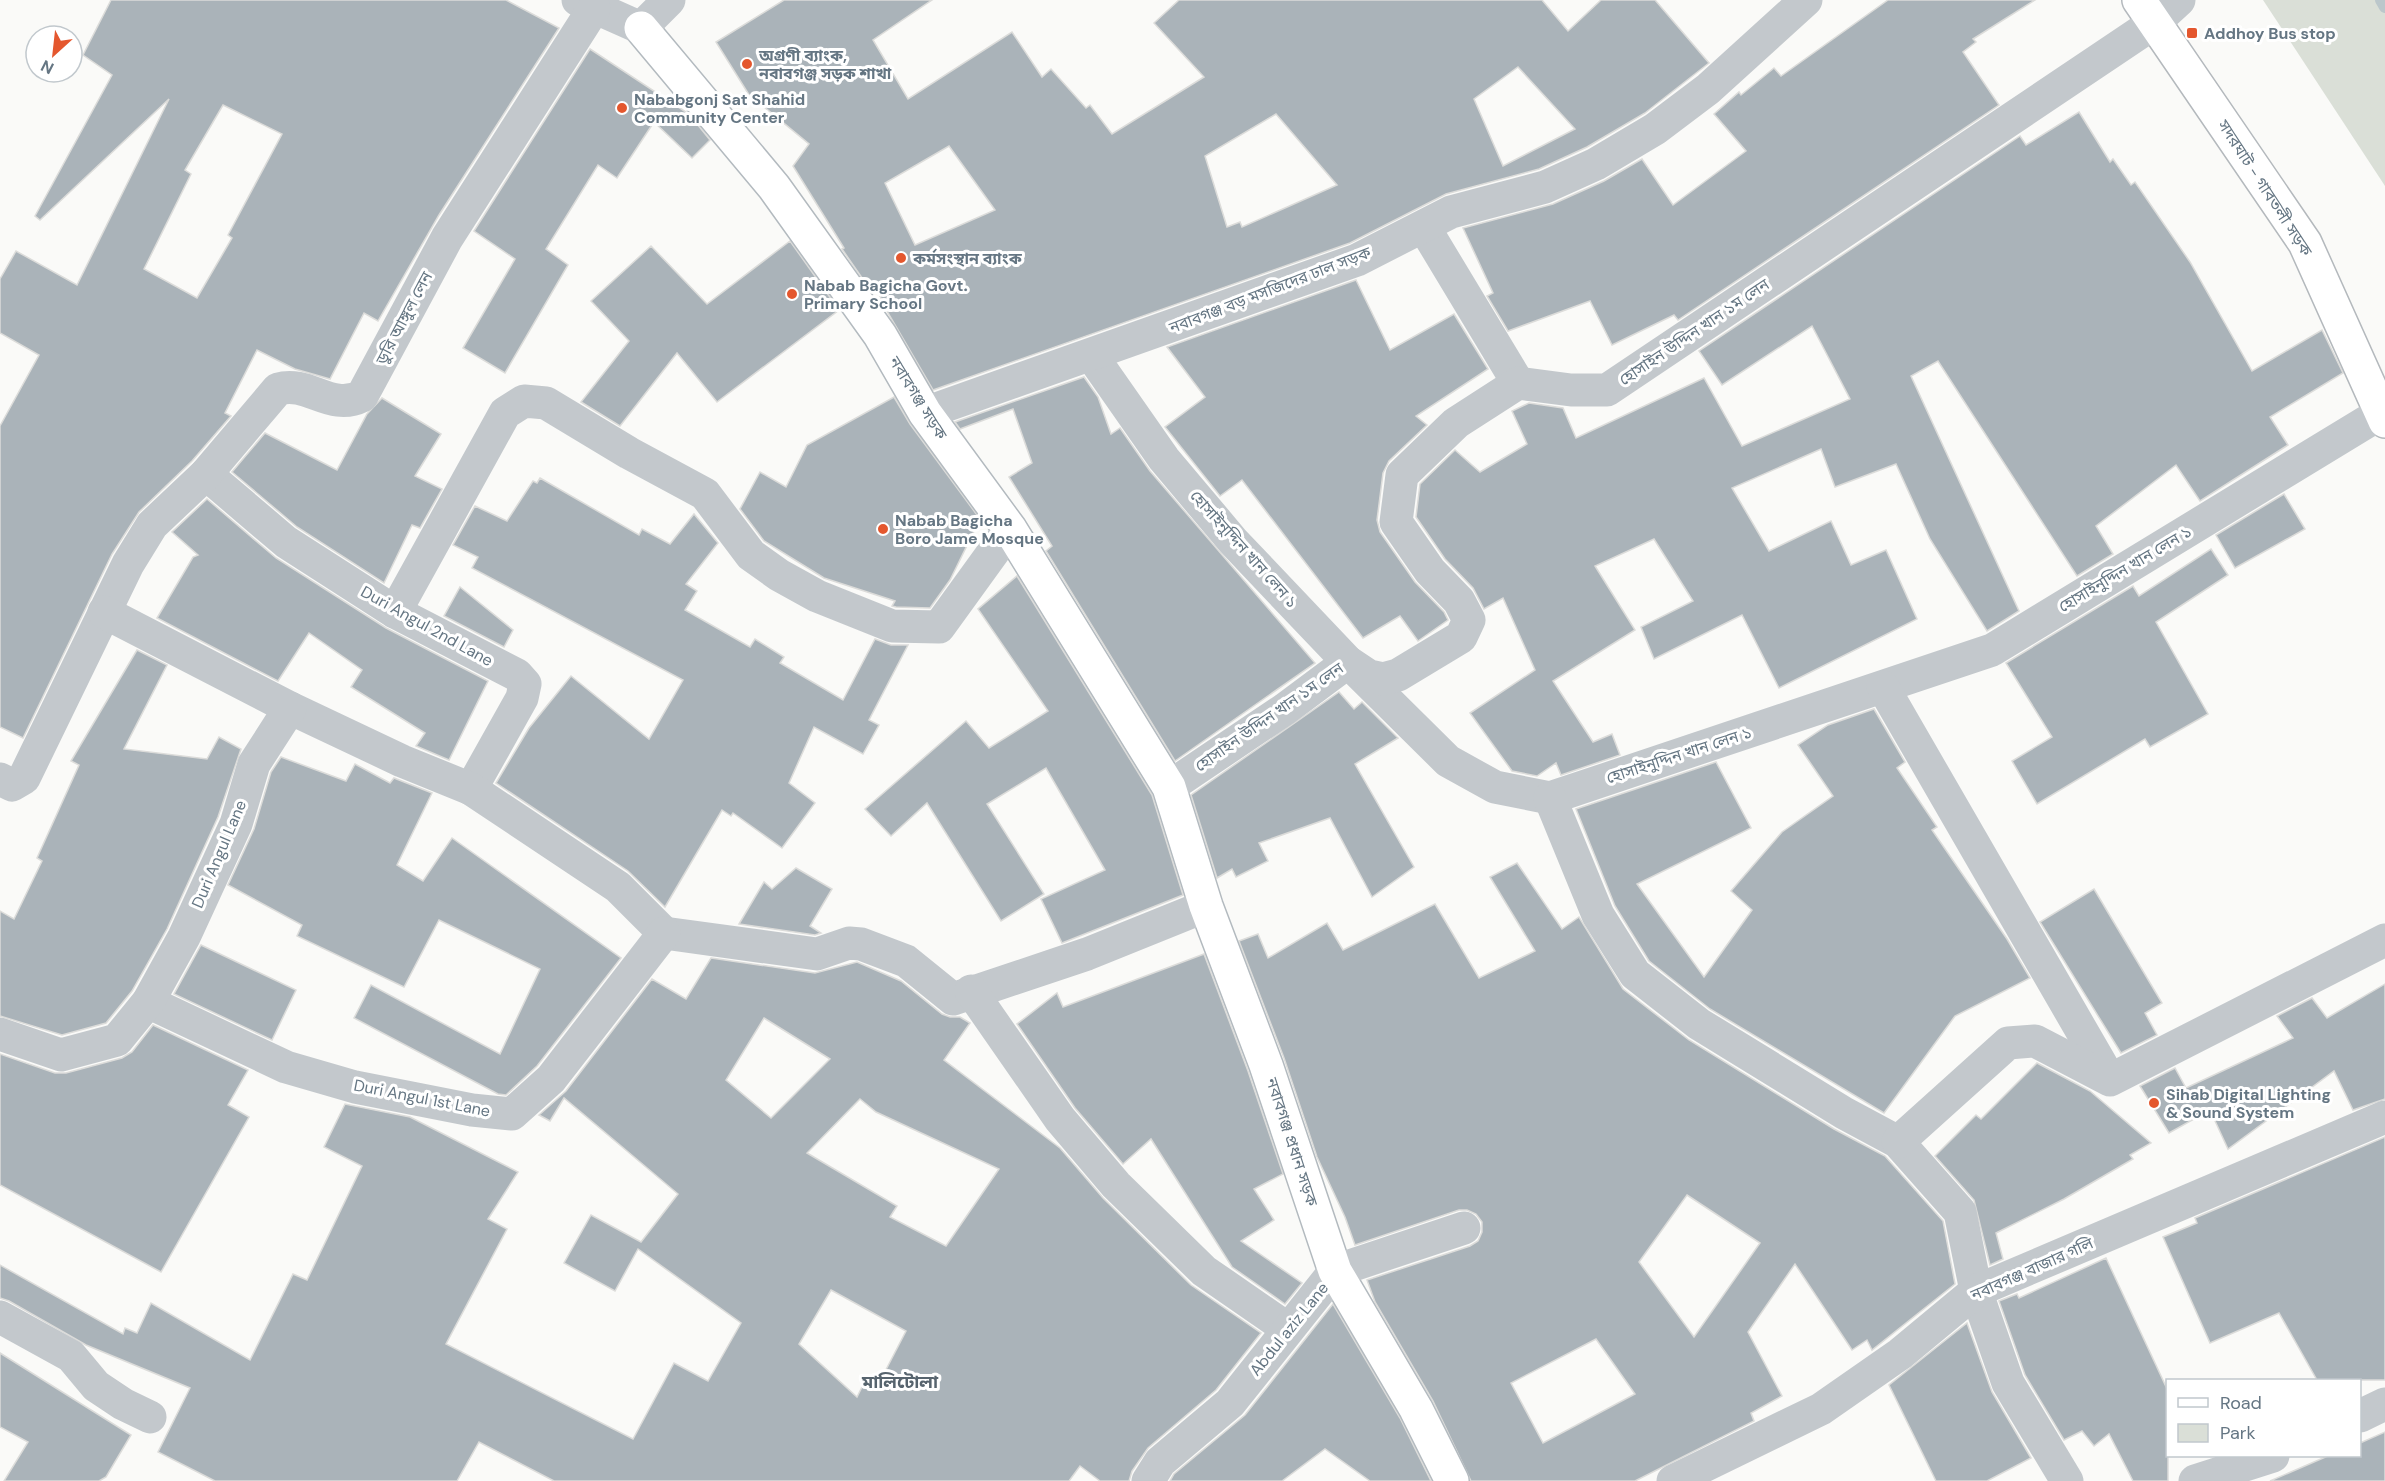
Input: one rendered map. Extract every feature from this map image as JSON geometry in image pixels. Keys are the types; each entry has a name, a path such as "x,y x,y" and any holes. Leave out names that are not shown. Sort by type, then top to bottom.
{"main road":[{"name":"সদরঘাট - গাবতলী সড়ক","path":"2147,11 2305,243 2383,417"},
{"name":"নবাবগঞ্জ সড়ক","path":"640,28 774,187 880,335 925,413 1010,529 1169,787"},
{"name":"নবাবগঞ্জ প্রধান সড়ক","path":"1169,787 1206,906 1266,1065 1335,1271 1416,1409 1452,1481"}],"street":[{"path":"586,4 640,28 669,0"},
{"name":"নবাবগঞ্জ বড় মসজিদের ঢাল সড়ক","path":"925,413 1092,356 1356,260 1451,212 1545,188 1596,164 1655,129 1708,89 1806,0"},
{"name":"হোসাইন উদ্দিন খান ১ম লেন","path":"1169,787 1285,709 1348,662 1370,676 1383,679 1398,675 1461,637 1469,620 1459,601 1430,572 1396,522 1402,476 1456,423 1518,382 1571,390 1607,390 2147,11 2179,0"},
{"name":"ডুরি আঙ্গুল লেন","path":"0,779 12,784 24,778 104,612 152,525 206,474 278,389 290,385 336,401 350,402 362,396 447,238 586,4"},
{"path":"1424,227 1518,382"},
{"name":"হোসাইনুদ্দিন খান লেন ১","path":"1092,356 1164,459 1233,541 1348,662 1448,761 1495,787 1550,798 1992,650 2383,417"},
{"path":"395,612 505,413 524,402 546,403 629,453 705,494 751,555 779,575 817,596 892,626 939,627 1010,529"},
{"name":"Duri Angul 2nd Lane","path":"206,474 286,542 395,612 517,675 525,684 522,698 471,789"},
{"path":"104,612 290,708 402,761 471,789 618,887 664,933 817,954 849,942 861,944 906,961 953,999 971,991 1087,954 1206,906"},
{"path":"1883,687 2110,1080"},
{"name":"Duri Angul Lane","path":"0,1034 62,1055 117,1041 148,1002 184,937 236,824 254,764 290,708"},
{"path":"1550,798 1598,915 1635,974 1699,1024 1844,1113 1898,1142 1960,1212 1976,1291 2008,1383 2067,1481"},
{"name":"Duri Angul 1st Lane","path":"148,1002 286,1067 355,1086 472,1110 512,1114 551,1079 664,933"},
{"path":"2110,1080 2385,940"},
{"path":"971,991 1060,1119 1116,1185 1204,1271 1288,1329"},
{"path":"1898,1142 2008,1043 2035,1041 2110,1080"},
{"name":"নবাবগঞ্জ বাজার গলি","path":"1673,1481 1821,1409 1900,1354 1976,1291 2385,1117"},
{"name":"Abdul aziz Lane","path":"1148,1481 1160,1462 1230,1403 1335,1271 1464,1228"},
{"path":"0,1317 71,1356 96,1386 123,1404 150,1417"},
{"path":"2361,1416 2385,1404"},
{"path":"2195,1481 2267,1457"}],"green space":[{"path":"2263,0 2385,0 2385,186"}],"building":[{"path":"111,0 506,0 559,28 439,215 378,321 364,313 330,379 295,369 257,350 225,413 231,416 192,461 139,512 112,554 23,738 0,727 0,426 39,355 0,333 0,279 16,251 77,285 169,99 40,220 35,216 112,75 84,56","holes":["223,105 282,134 228,235 232,238 197,298 144,269 191,174 185,170"]},
{"path":"784,0 932,0 873,40 908,99 1012,32 1042,77 1051,69 1086,108 1090,105 1112,134 1204,77 1154,23 1179,0 1542,0 1568,31 1601,0 1655,0 1709,63 1645,113 1587,147 1539,169 1446,194 1350,243 933,390 888,313 874,284 869,288 842,249 844,248 793,166 809,144 751,98 716,42","holes":["1518,67 1575,129 1503,166 1474,99","1276,114 1337,185 1242,227 1240,222 1227,227 1205,156","949,146 995,210 915,245 885,183"]},
{"path":"1888,0 2035,0 1973,39 1976,42 1963,52 1999,105 1678,320 1674,315 1612,345 1590,301 1508,331 1487,296 1493,293 1463,228 1553,204 1604,181 1642,159 1673,205 1746,151 1714,114 1739,92 1741,95 1774,68 1781,76"},
{"path":"590,49 689,114 710,140 692,158 654,122 617,178 598,165 546,249 568,265 505,373 463,348 515,259 474,231"},
{"path":"2079,112 2110,162 2113,159 2131,185 2135,182 2190,262 2252,371 2322,330 2343,373 2270,417 2288,445 2200,501 2176,465 2096,526 2113,554 2077,576 1938,361 1911,376 2019,611 1987,631 1930,539 1896,464 1835,487 1821,449 1732,488 1769,551 1831,521 1851,565 1886,550 1917,619 1779,688 1742,615 1654,659 1641,627 1693,601 1654,539 1595,566 1635,630 1553,681 1593,742 1612,734 1620,755 1561,775 1556,763 1537,776 1512,771 1470,713 1535,670 1503,598 1484,609 1473,588 1445,559 1416,517 1420,484 1455,450 1480,472 1527,444 1512,411 1529,403 1563,408 1576,438 1704,378 1742,446 1850,399 1812,326 1722,385 1699,351 2020,136 2026,145"},
{"path":"790,241 839,310 717,402 677,353 620,426 581,402 629,341 591,301 651,246 707,304"},
{"path":"1356,280 1390,350 1454,314 1488,369 1416,416 1427,425 1389,461 1383,473 1377,520 1380,532 1415,582 1444,612 1448,620 1418,641 1400,616 1363,638 1242,480 1220,496 1165,427 1205,397 1167,347"},
{"path":"1084,377 1098,397 1111,434 1120,428 1150,471 1315,663 1175,761 1046,551 1052,546 1009,477 1032,463 1013,409 960,429 955,422"},
{"path":"894,397 910,424 980,519 950,580 930,608 892,606 895,601 824,578 764,541 740,509 760,472 786,487 807,445"},
{"path":"382,398 441,434 415,476 442,489 420,528 412,525 384,583 297,527 232,472 265,433 337,470 367,414"},
{"path":"540,478 639,535 642,529 670,544 694,514 718,543 686,584 697,591 685,610 750,647 755,639 784,657 780,663 843,700 875,639 891,645 908,645 869,720 879,725 863,754 814,727 789,783 815,803 782,848 733,813 731,816 722,810 665,907 628,871 496,783 529,728 571,676 649,739 683,680 472,568 478,557 453,545 475,506 507,521 533,481 537,483"},
{"path":"2284,494 2305,529 2235,568 2216,535"},
{"path":"207,499 276,558 386,628 488,681 449,760 416,746 425,733 351,687 362,670 309,633 278,681 157,618 193,557 198,555 172,532"},
{"path":"2211,549 2228,575 2156,622 2208,714 2150,747 2145,739 2037,804 2012,761 2052,737 2006,663 2133,586 2139,596"},
{"path":"1017,576 1152,795 1183,895 1062,943 1041,899 1105,870 1046,768 987,804 1044,894 1001,921 927,803 891,836 865,809 966,721 989,748 1048,711 978,609"},
{"path":"460,587 513,630 504,647 444,616"},
{"path":"137,650 167,665 124,749 207,759 219,737 241,749 218,817 167,929 132,991 106,1023 62,1035 0,1016 0,911 14,919 42,861 37,858 79,765 71,761"},
{"path":"1339,692 1354,709 1362,702 1398,738 1355,764 1414,867 1372,897 1330,818 1259,843 1268,861 1236,877 1232,869 1217,878 1191,795"},
{"path":"1874,709 1905,762 1897,768 1937,827 1932,830 2007,939 2030,978 1955,1016 1884,1113 1710,1009 1649,961 1615,906 1576,809 1716,762 1751,828 1637,884 1704,977 1752,910 1731,891 1782,832 1833,796 1798,745 1828,725"},
{"path":"281,757 346,781 355,764 390,783 394,778 432,793 397,865 423,881 452,838 621,958 537,1066 506,1095 498,1094 354,1018 371,985 500,1054 540,969 439,920 404,987 297,936 302,925 228,885 254,829 271,772"},
{"path":"1517,863 1562,929 1579,917 1623,989 1689,1040 1834,1129 1885,1156 1943,1221 1955,1284 1872,1350 1867,1340 1852,1350 1795,1264 1748,1332 1782,1396 1751,1413 1754,1421 1635,1481 1471,1481 1433,1401 1375,1302 1367,1280 1470,1246 1478,1241 1482,1232 1482,1222 1476,1214 1467,1210 1459,1210 1355,1245 1345,1217 1317,1157 1284,1058 1239,941 1258,934 1268,958 1327,923 1343,950 1435,904 1479,978 1535,951 1490,877","holes":["1687,1195 1760,1243 1694,1337 1639,1262","1596,1339 1635,1394 1543,1443 1511,1383"]},
{"path":"796,868 832,889 810,926 821,933 815,935 739,924 764,882 772,889"},
{"path":"2094,889 2162,1003 2145,1013 2157,1035 2121,1053 2040,922"},
{"path":"201,945 296,990 272,1040 174,994"},
{"path":"1204,954 1248,1071 1283,1174 1254,1189 1274,1220 1241,1241 1302,1283 1285,1304 1232,1267 1151,1139 1123,1164 1075,1108 1017,1024 1057,993 1063,1007"},
{"path":"711,958 815,973 857,962 901,981 942,1014 960,1017 970,1023 944,1060 1060,1148 1103,1198 1191,1285 1261,1333 1216,1390 1148,1448 1132,1471 1129,1481 1100,1481 1080,1466 1069,1481 554,1481 479,1442 457,1481 215,1481 158,1452 190,1388 86,1345 0,1298 0,1265 123,1334 125,1328 137,1333 151,1303 250,1360 293,1274 307,1280 362,1166 324,1147 345,1104 410,1117 518,1172 488,1219 507,1229 446,1344 633,1439 674,1363 708,1381 741,1323 638,1249 615,1291 564,1263 591,1215 641,1242 678,1194 564,1098 550,1121 539,1115 566,1091 652,979 686,999","holes":["764,1018 830,1059 771,1118 726,1080","860,1099 876,1112 999,1169 946,1246 890,1217 897,1206 807,1153","831,1290 906,1331 878,1385 866,1379 857,1397 799,1344"]},
{"path":"2385,984 2385,1099 2353,1110 2334,1071 2228,1149 2210,1110 2169,1133 2140,1086 2175,1068 2186,1088 2293,1038 2277,1016 2312,998 2327,1018"},
{"path":"153,1025 248,1070 228,1105 249,1117 161,1272 0,1185 0,1054 55,1073 66,1073 122,1058 132,1052"},
{"path":"2037,1063 2090,1091 2151,1143 2130,1155 2133,1159 2064,1199 1996,1233 2003,1259 1990,1265 1974,1200 1935,1156 1976,1115 1981,1119"},
{"path":"2385,1137 2385,1380 2316,1379 2279,1313 2210,1343 2163,1237 2197,1223 2195,1218"},
{"path":"2106,1258 2166,1387 2168,1481 2133,1481 2109,1434 2094,1446 2082,1431 2064,1440 2025,1375 1999,1301 2017,1294 2019,1298"},
{"path":"1333,1304 1400,1418 1431,1481 1370,1481 1325,1449 1282,1481 1170,1481 1174,1474 1245,1415"},
{"path":"1967,1323 1992,1392 2031,1458 1987,1481 1936,1481 1889,1385"},
{"path":"0,1353 131,1435 106,1477 99,1481 4,1481 28,1442 0,1427"},
{"path":"2385,1432 2385,1481 2270,1481 2325,1457 2361,1457 2361,1443"}],"waterway":[{"path":"2381,0 2385,7"}],"place":[{"name":"Addhoy Bus stop","path":"2192,33"},
{"name":"অগ্রণী ব্যাংক, নবাবগঞ্জ সড়ক শাখা","path":"747,64"},
{"name":"Nababgonj Sat Shahid Community Center","path":"622,108"},
{"name":"কর্মসংস্থান ব্যাংক","path":"901,258"},
{"name":"Nabab Bagicha Govt. Primary School","path":"792,294"},
{"name":"Nabab Bagicha Boro Jame Mosque","path":"883,529"},
{"name":"Sihab Digital Lighting & Sound System","path":"2154,1103"}],"district":[{"name":"মালিটোলা","path":"900,1382"}]}
